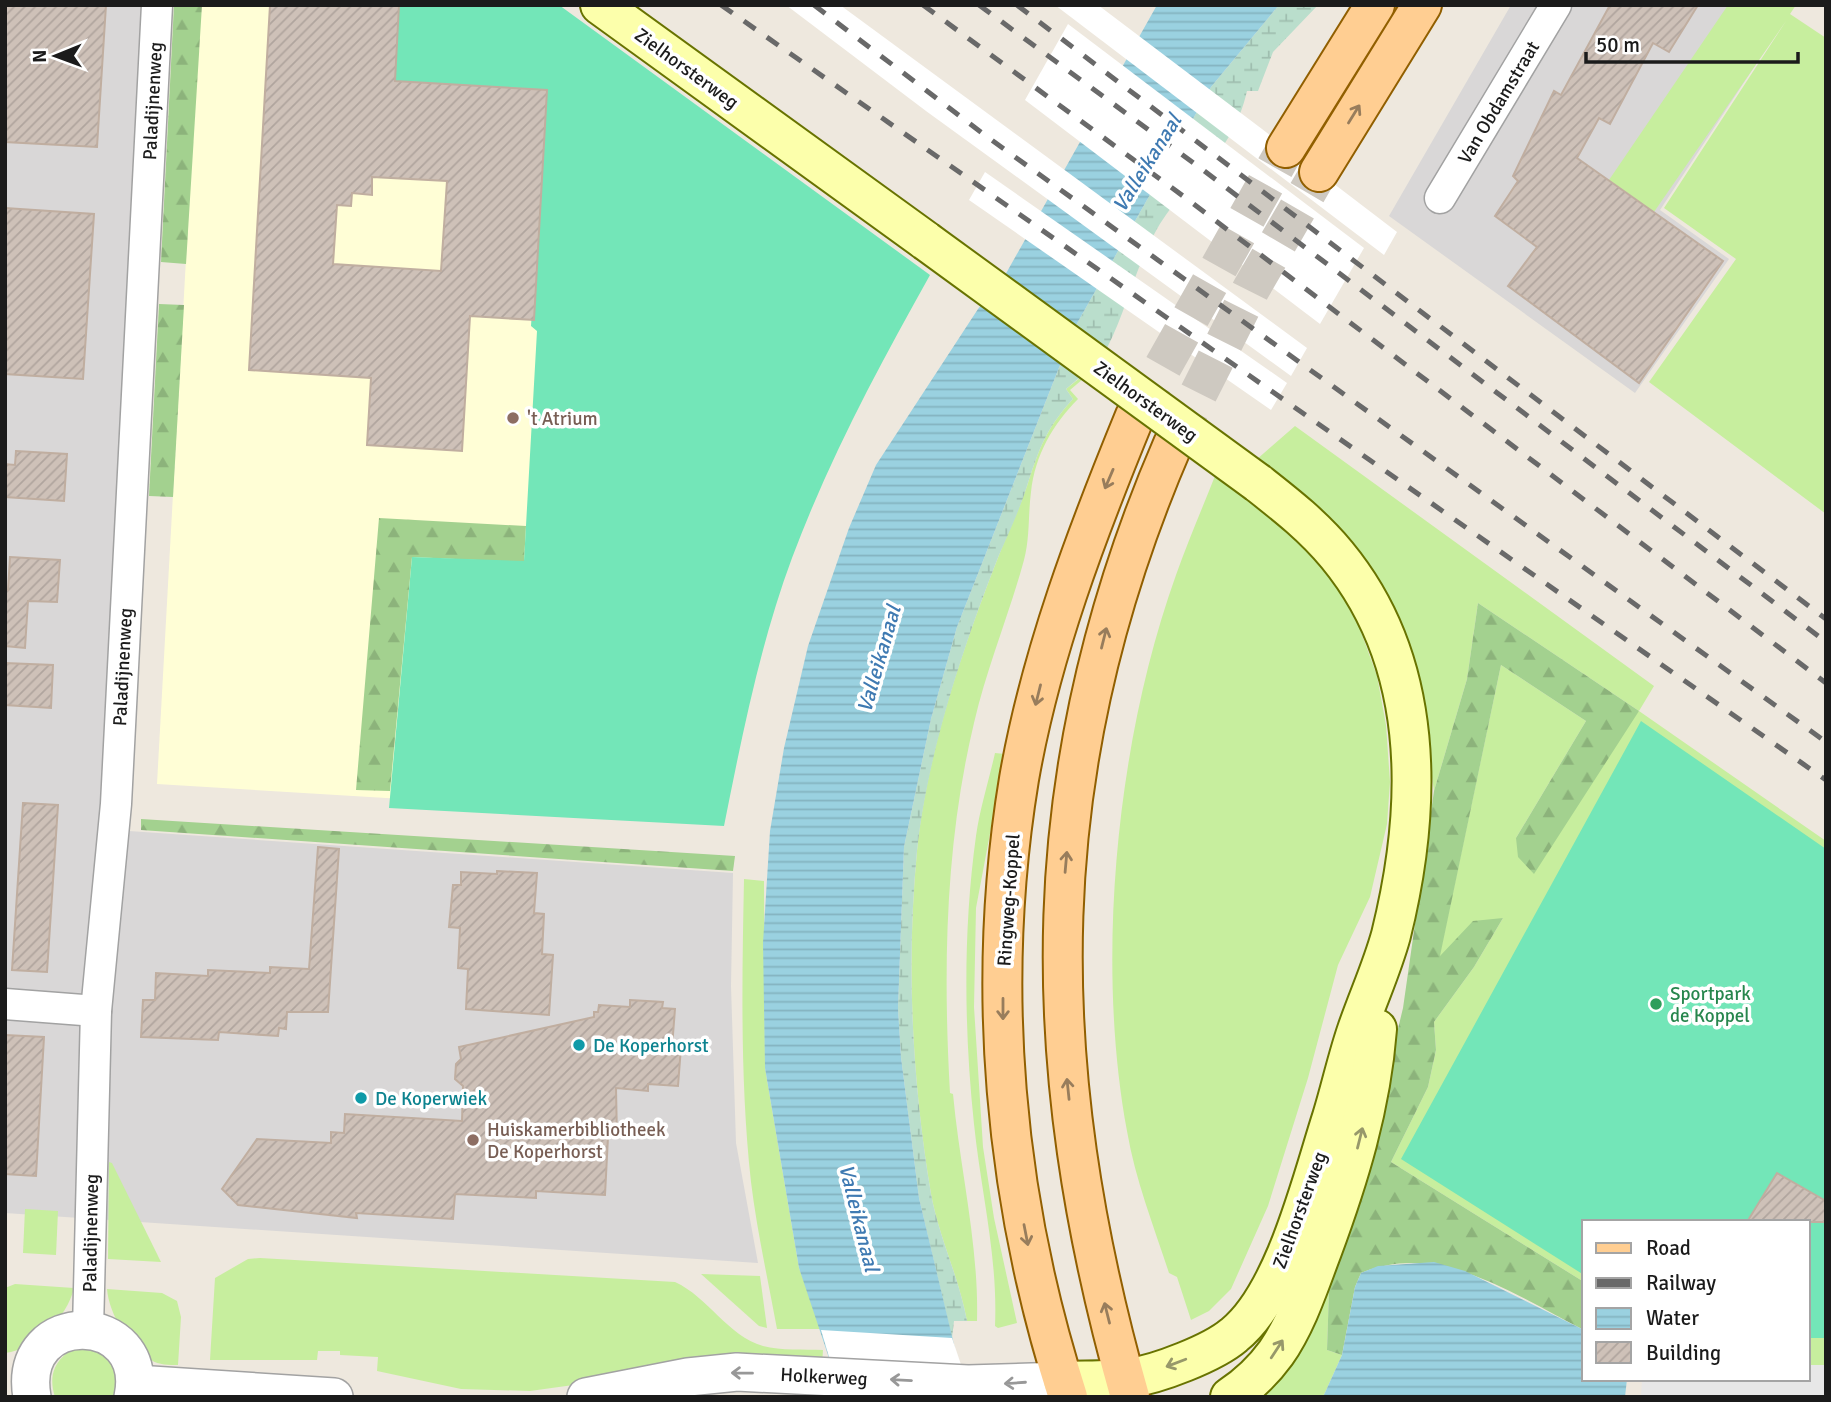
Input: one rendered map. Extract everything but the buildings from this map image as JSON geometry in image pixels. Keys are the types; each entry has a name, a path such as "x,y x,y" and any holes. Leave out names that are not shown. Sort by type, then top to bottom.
{"main road":[{"name":"Zielhorsterweg","path":"600,5 1300,516 1338,556 1360,587 1377,620 1401,685 1411,737 1413,801 1400,893 1382,964 1357,1032 1290,1244 1259,1306 1244,1325 1223,1343 1160,1369 1128,1387 1066,1389"},
{"path":"1286,148 1375,5"},
{"path":"1319,172 1422,5"},
{"name":"Ringweg-Koppel","path":"1066,1389 1027,1243 1008,1116 1003,1039 1003,933 1019,778 1037,698 1063,606 1096,511 1135,416"},
{"path":"1128,1387 1107,1314 1077,1163 1066,1073 1061,916 1080,746 1095,675 1114,599 1139,523 1173,443"},
{"name":"Zielhorsterweg","path":"1230,1397 1252,1380 1277,1351 1308,1287 1336,1212 1356,1153 1369,1097 1382,964"}],"street":[{"name":"Paladijnenweg","path":"88,1329 96,1011 116,804 156,5"},
{"name":"Van Obdamstraat","path":"1440,198 1556,5"},
{"path":"5,1004 96,1011"},
{"path":"22,1383 43,1346 71,1330 88,1329 107,1335 123,1347 132,1364 134,1390 334,1397"},
{"name":"Holkerweg","path":"586,1397 688,1377 737,1372 1066,1389"}],"shaded area":[{"path":"5,5 172,5 129,831 733,873 731,986 736,1143 758,1263 5,1213"},
{"name":"'t Atrium","path":"200,5 536,5 781,554 718,818 157,784"},
{"path":"1511,5 1795,5 1660,210 1729,259 1635,393 1389,216"},
{"path":"1810,1365 1826,1365 1826,1397 1641,1397 1642,1381 1810,1381"}],"green space":[{"path":"174,5 202,5 186,264 161,262"},
{"path":"327,5 559,5 930,275 856,414 806,521 792,558 761,657 724,826 389,808 412,557 524,561 537,331 531,326 546,98 324,83"},
{"path":"1279,5 1318,5 1273,52 1258,91 1247,91 1231,134 1157,229 1114,333 1099,361 1066,389 1073,399 1056,420 1040,450 973,625 938,739 917,851 912,937 913,1023 919,1108 931,1194 967,1321 954,1321 952,1338 919,1198 901,1057 898,1008 904,847 931,719 957,627 1075,327 1211,87"},
{"path":"1728,5 1796,5 1790,14 1826,38 1826,514 1649,382 1736,259 1664,208 1786,21 1654,212 1609,180"},
{"path":"159,304 184,305 173,497 149,496"},
{"path":"1081,377 1083,379 1070,390 1078,399 1053,430 1041,453 1033,478 1024,560 979,702 957,815 948,907 947,1000 950,1093 953,1094 977,1293 977,1321 967,1321 931,1194 919,1109 912,980 917,851 938,739 973,625 1040,450 1056,420 1073,399 1066,389"},
{"path":"1295,426 1654,686 1639,711 1478,603 1467,679 1434,791 1422,707 1256,460"},
{"path":"1215,476 1263,507 1313,556 1340,592 1360,629 1377,676 1386,725 1390,782 1387,824 1370,897 1338,965 1308,1078 1268,1206 1231,1289 1209,1311 1191,1320 1177,1277 1169,1273 1130,1149 1117,1064 1113,923 1117,850 1139,707 1176,575"},
{"path":"379,518 526,526 524,562 412,557 390,791 356,790"},
{"path":"1478,603 1639,711 1534,874 1518,857 1516,838 1586,721 1501,665 1440,956 1473,921 1503,918 1474,967 1434,1022 1436,1050 1428,1087 1391,1162 1582,1281 1582,1329 1476,1276 1419,1263 1390,1265 1361,1273 1355,1287 1342,1355 1327,1350 1330,1261 1369,1149 1403,1008 1434,791 1467,679"},
{"name":"Sportpark de Koppel","path":"1501,665 1586,721 1516,838 1639,711 1826,841 1826,1365 1810,1365 1810,1220 1582,1220 1582,1281 1391,1162 1428,1087 1436,1050 1434,1022 1474,967 1503,918 1439,958"},
{"name":"Sportpark de Koppel","path":"1641,721 1826,849 1826,1338 1810,1338 1810,1220 1582,1220 1582,1274 1401,1159"},
{"path":"995,753 1005,754 976,908 974,1007 983,1147 994,1218 1017,1323 998,1328 995,1326 992,1250 971,1088 966,980 976,836"},
{"path":"141,819 735,856 733,871 141,830"},
{"path":"744,879 764,881 765,1068 799,1268 822,1329 777,1329 759,1237 747,1144 743,1069"},
{"path":"109,1162 112,1163 161,1262 108,1259"},
{"path":"25,1209 58,1211 56,1255 23,1253"},
{"path":"248,1259 675,1282 698,1297 728,1325 751,1341 777,1349 823,1350 822,1365 660,1373 530,1391 461,1389 377,1371 378,1357 340,1355 340,1351 318,1351 317,1360 210,1360 215,1278"},
{"path":"1330,1261 1327,1350 1342,1355 1323,1397 1248,1397"},
{"path":"701,1274 760,1276 767,1328 759,1326"},
{"path":"15,1284 74,1288 65,1310 49,1330 28,1345 5,1353 5,1288"},
{"path":"107,1289 162,1293 177,1301 181,1317 178,1365 154,1362 135,1347 116,1319"},
{"path":"74,1348 92,1348 111,1361 117,1383 113,1397 55,1397 52,1381 55,1368 62,1357"}],"water":[{"name":"Valleikanaal","path":"1157,5 1279,5 1211,87 1075,327 957,627 931,719 904,847 898,1008 901,1057 919,1198 956,1353 842,1397 799,1268 765,1068 763,943 770,831 784,748 808,646 849,528 876,465 978,309 1004,277"},
{"path":"1434,1262 1465,1271 1582,1329 1582,1381 1627,1381 1625,1397 1323,1397 1342,1355 1355,1287 1361,1273 1378,1266"}],"pier":[{"path":"786,5 840,5 1307,348 1291,376 926,111"},
{"path":"1055,5 1098,5 1262,129 1397,232 1384,255"},
{"path":"1068,24 1364,248 1320,324 1025,100"},
{"path":"985,172 1287,383 1271,410 969,200"},
{"path":"821,1330 952,1338 972,1397 841,1397"}],"tunnel":[{"path":"1135,416 1286,148"},
{"path":"1173,444 1251,289 1319,172"}],"railway":[{"path":"721,5 1826,780"},
{"path":"814,5 986,136 1826,742"},
{"path":"923,5 1183,196 1826,683"},
{"path":"979,5 1199,167 1826,642"},
{"path":"1017,5 1826,619"}],"place":[{"name":"'t Atrium","path":"513,418"},
{"name":"Sportpark de Koppel","path":"1656,1004"},
{"name":"De Koperhorst","path":"579,1045"},
{"name":"De Koperwiek","path":"361,1098"},
{"name":"Huiskamerbibliotheek De Koperhorst","path":"473,1140"}]}
